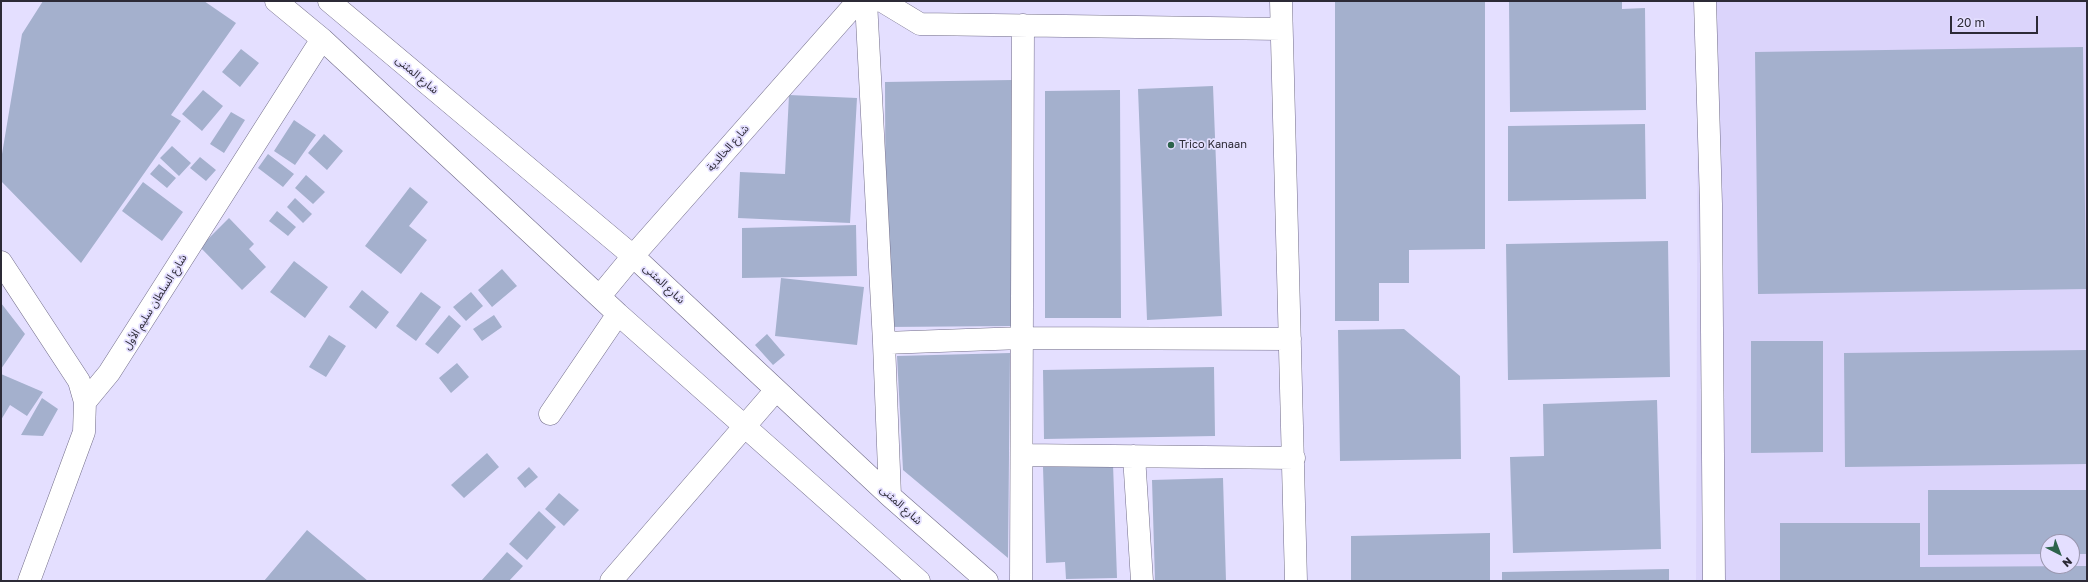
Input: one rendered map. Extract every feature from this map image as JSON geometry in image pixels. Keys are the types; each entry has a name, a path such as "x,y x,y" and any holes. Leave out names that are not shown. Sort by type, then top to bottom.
{"street":[{"path":"276,1 322,39 618,314 919,581"},
{"name":"شارع المثنى","path":"328,1 633,256 890,496 987,581"},
{"name":"شارع الخالدية","path":"600,296 633,256 858,1"},
{"path":"866,1 884,343 890,496"},
{"path":"882,1 920,24 1281,29"},
{"path":"1281,1 1296,581"},
{"path":"1706,1 1711,204 1714,581"},
{"path":"1021,581 1023,25"},
{"name":"شارع السلطان سليم الأول","path":"85,402 109,373 322,39"},
{"path":"1,262 79,381 85,402 84,432 29,581"},
{"path":"550,414 618,314"},
{"path":"884,343 1022,338 1290,340"},
{"path":"611,581 776,390"},
{"path":"1022,455 1294,458"},
{"path":"1134,456 1142,581"}],"shaded area":[{"path":"1698,1 2087,1 2087,581 1696,581"}],"building":[{"path":"43,1 204,1 236,23 171,115 181,121 81,263 1,181 1,160 22,34"},
{"path":"1335,1 1485,1 1485,249 1409,250 1409,283 1379,283 1379,321 1335,321"},
{"path":"1509,1 1622,1 1622,9 1645,8 1646,110 1510,112"},
{"path":"2083,47 2086,289 1758,294 1755,52"},
{"path":"241,49 259,63 240,87 222,72"},
{"path":"1012,80 1014,326 886,327 885,82"},
{"path":"1213,86 1222,316 1147,320 1138,89"},
{"path":"203,90 223,106 202,131 182,114"},
{"path":"1120,90 1121,318 1045,318 1045,91"},
{"path":"789,95 857,98 850,223 738,218 740,172 785,174"},
{"path":"231,112 245,120 224,153 210,144"},
{"path":"294,120 316,135 295,165 274,151"},
{"path":"1645,124 1646,199 1508,201 1508,126"},
{"path":"324,134 343,151 327,170 308,153"},
{"path":"172,146 191,163 179,176 160,158"},
{"path":"268,154 294,174 283,187 258,168"},
{"path":"200,157 216,170 206,181 190,168"},
{"path":"159,164 176,178 167,188 150,174"},
{"path":"306,175 325,192 313,204 295,188"},
{"path":"143,182 183,212 162,241 122,211"},
{"path":"410,187 428,202 409,226 427,240 401,274 365,246"},
{"path":"295,198 312,214 303,223 287,207"},
{"path":"277,211 296,227 288,236 269,221"},
{"path":"229,218 254,244 249,249 266,267 242,290 200,247"},
{"path":"856,225 857,276 742,278 742,228"},
{"path":"1668,241 1670,377 1508,380 1506,244"},
{"path":"294,261 328,287 305,318 270,292"},
{"path":"502,269 517,286 492,307 478,290"},
{"path":"781,278 864,287 857,345 775,336"},
{"path":"362,290 389,312 376,329 349,307"},
{"path":"421,292 441,307 416,341 396,326"},
{"path":"471,292 483,306 466,321 453,307"},
{"path":"1,303 25,334 1,369"},
{"path":"449,315 461,326 438,354 425,344"},
{"path":"494,315 502,327 482,341 473,329"},
{"path":"1404,329 1460,376 1461,459 1340,461 1338,330"},
{"path":"767,334 785,355 773,365 755,345"},
{"path":"329,335 346,346 326,377 309,367"},
{"path":"1751,341 1823,341 1823,452 1751,453"},
{"path":"2087,350 2087,464 1845,467 1844,353"},
{"path":"1010,353 1008,558 903,470 897,356"},
{"path":"457,363 469,377 451,393 439,378"},
{"path":"1214,367 1215,436 1044,439 1043,370"},
{"path":"1,374 43,392 27,416 10,405 1,420"},
{"path":"42,398 58,409 43,436 21,435"},
{"path":"1657,400 1661,549 1513,553 1510,457 1544,456 1543,404"},
{"path":"487,453 499,467 464,498 451,485"},
{"path":"1113,464 1117,578 1066,579 1065,562 1046,563 1043,467"},
{"path":"529,467 538,477 525,488 517,478"},
{"path":"1223,478 1226,581 1155,581 1152,480"},
{"path":"1928,490 2087,490 2087,554 2080,554 2080,534 2040,534 2040,554 1928,555"},
{"path":"559,493 579,510 564,526 545,509"},
{"path":"539,511 556,527 527,560 509,544"},
{"path":"1780,523 1920,523 1920,567 2040,566 2040,574 2080,574 2080,566 2087,566 2087,581 1780,581"},
{"path":"307,530 368,581 264,581"},
{"path":"1490,533 1490,581 1351,581 1351,536"},
{"path":"507,552 523,566 509,581 481,581"},
{"path":"1669,569 1669,581 1502,581 1502,572"}],"place":[{"name":"Trico Kanaan","path":"1171,145"}]}
